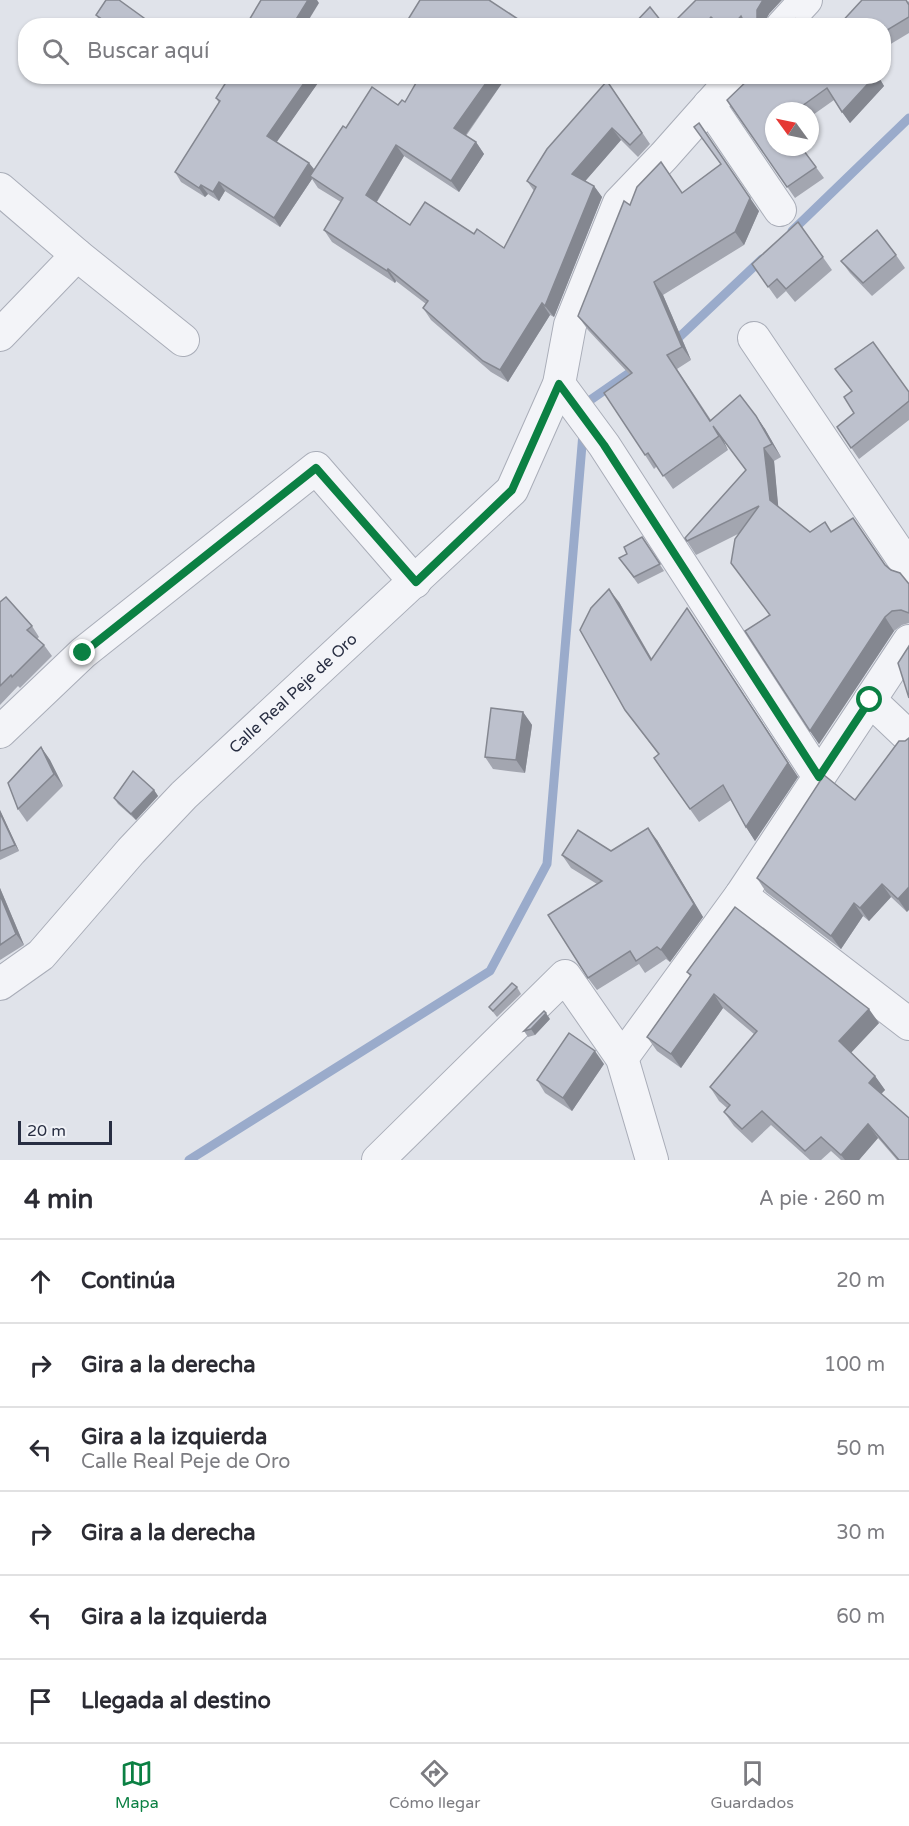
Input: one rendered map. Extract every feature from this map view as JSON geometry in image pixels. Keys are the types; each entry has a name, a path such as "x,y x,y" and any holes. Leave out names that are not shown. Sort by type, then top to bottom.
{"street":[{"path":"789,18 806,0"},
{"name":"Calle Real Peje de Oro","path":"0,984 41,955 124,859 184,795 347,642 416,582 512,490 567,394 570,325 619,203 728,84"},
{"path":"709,105 780,210"},
{"path":"0,189 77,255 183,340"},
{"path":"0,335 77,255"},
{"path":"754,338 909,568"},
{"path":"567,394 604,445 819,777"},
{"path":"0,732 83,653 316,468 416,582"},
{"path":"622,1058 741,895 909,641"},
{"path":"870,700 909,737"},
{"path":"741,895 909,1024"},
{"path":"378,1160 565,976 622,1058 652,1160"}],"building":[{"path":"106,0 119,0 144,18 100,18 96,15"},
{"path":"261,0 308,0 297,18 250,18"},
{"path":"420,0 489,0 516,18 409,18"},
{"path":"696,0 763,0 757,10 757,18 742,18 741,16 739,18 678,18"},
{"path":"862,0 906,0 909,5 909,17 891,28 891,18 845,18"},
{"path":"650,7 659,18 640,18"},
{"path":"225,84 303,84 267,136 309,163 274,218 219,182 213,192 201,185 199,188 175,172 220,101 216,98"},
{"path":"415,84 485,84 454,128 476,142 451,181 396,145 366,195 410,225 425,202 474,234 477,229 504,248 536,187 527,181 547,149 604,84 609,84 642,133 630,145 612,128 572,174 594,186 545,306 542,303 500,370 483,361 423,308 428,301 388,269 387,271 324,230 343,198 310,176 343,126 346,128 372,87 398,105 402,100 405,102"},
{"path":"744,84 868,84 842,112 827,88 808,102 765,102 765,155 727,100"},
{"path":"699,123 750,198 735,232 654,282 682,347 667,355 710,421 740,395 756,416 772,444 764,448 770,500 810,532 825,522 831,532 853,518 885,565 900,573 909,584 909,613 901,610 892,611 885,617 810,731 745,631 770,615 731,563 735,539 759,506 687,541 685,538 746,470 713,426 719,436 663,476 648,453 645,455 604,393 632,373 578,316 624,201 630,205 637,187 661,162 682,193 721,164 694,127"},
{"path":"766,156 808,156 816,167 787,187"},
{"path":"798,222 823,257 786,289 777,279 768,287 752,264"},
{"path":"877,230 896,255 863,283 841,261"},
{"path":"873,342 909,392 909,401 851,448 837,427 854,413 844,397 852,391 835,369"},
{"path":"642,537 660,564 634,577 619,558 627,554 624,547"},
{"path":"609,589 651,660 687,608 788,763 746,827 723,785 690,809 654,758 659,754 625,710 580,630 591,608"},
{"path":"6,597 32,626 27,630 44,645 0,686 0,602"},
{"path":"909,646 909,698 898,663"},
{"path":"491,708 523,712 516,760 485,757"},
{"path":"909,738 909,887 898,899 882,884 860,908 854,903 831,936 757,878 824,775 855,800 899,741"},
{"path":"41,747 54,774 18,809 8,783"},
{"path":"133,771 154,790 131,814 114,798"},
{"path":"0,813 15,845 0,851"},
{"path":"648,828 694,904 661,950 657,947 636,961 630,951 588,978 548,915 602,881 562,855 578,830 611,851"},
{"path":"0,895 16,934 0,945"},
{"path":"735,907 869,1009 839,1041 875,1076 869,1083 909,1118 909,1160 899,1160 868,1124 841,1155 821,1137 805,1151 762,1111 742,1129 724,1112 730,1105 710,1087 757,1031 714,994 671,1054 647,1037 691,975 687,972"},
{"path":"512,983 517,987 493,1011 489,1007"},
{"path":"544,1011 546,1013 531,1029 524,1031"},
{"path":"569,1033 595,1051 563,1098 537,1080"}],"waterway":[{"path":"792,231 909,118"},
{"path":"672,344 762,259"},
{"path":"585,410 586,403 638,367"},
{"path":"189,1160 490,971 547,864 583,433"}],"route":[{"path":"83,653 316,468 416,582 512,490 559,384 604,445 819,777 870,700"}]}
